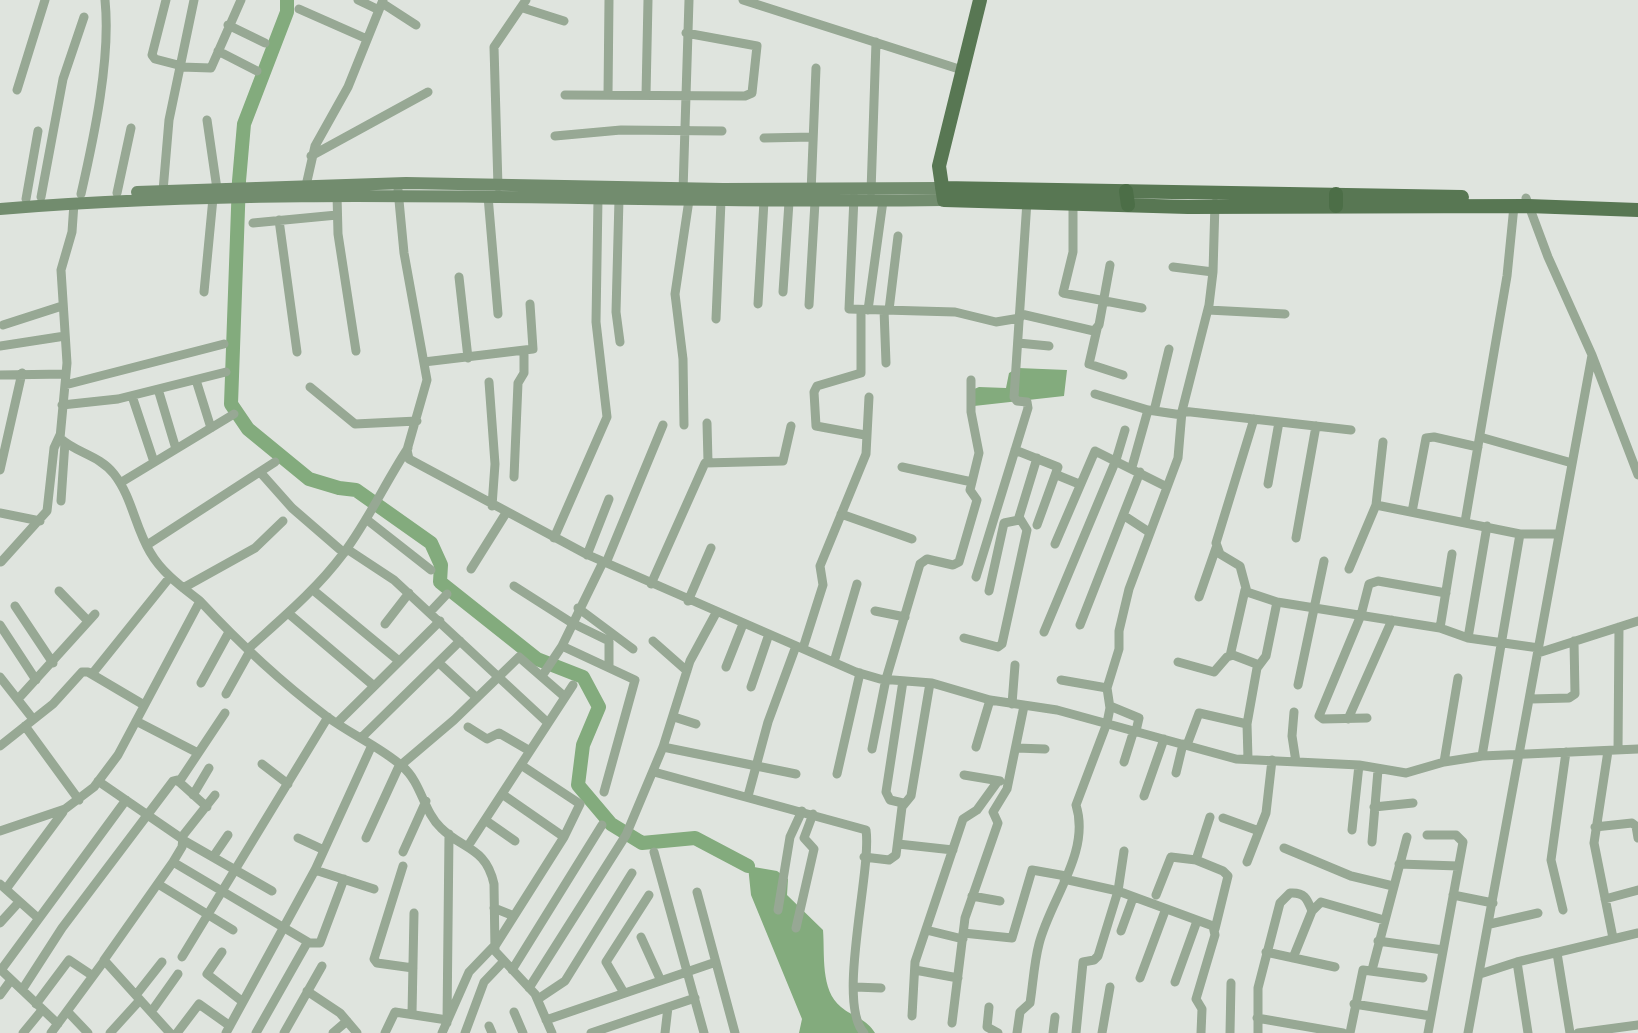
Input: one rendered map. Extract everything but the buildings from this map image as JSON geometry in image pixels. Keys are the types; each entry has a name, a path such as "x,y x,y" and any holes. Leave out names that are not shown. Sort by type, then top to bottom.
{"main road":[{"path":"943,194 939,166 980,0"},
{"path":"305,190 337,195 398,189"},
{"path":"0,200 398,189 619,199 684,196 721,201 789,202 812,197"},
{"path":"0,209 117,193 221,193"},
{"path":"495,193 812,197 943,194 1523,204 1638,210"},
{"path":"943,194 1027,201 1073,202 1127,198"},
{"path":"1523,204 1638,200"}],"street":[{"path":"17,90 45,0"},
{"path":"61,501 62,405 66,374 61,270 98,122 107,22 105,0"},
{"path":"166,0 152,55 155,59 181,67 211,68 241,0"},
{"path":"163,191 169,120 194,0"},
{"path":"358,0 382,4 416,25"},
{"path":"608,95 610,0"},
{"path":"646,95 648,0"},
{"path":"684,425 683,359 675,294 684,196 684,94 689,0"},
{"path":"743,0 962,70"},
{"path":"305,190 311,156 348,87 382,4"},
{"path":"498,314 494,47 525,4 564,21"},
{"path":"299,9 367,39"},
{"path":"41,197 63,79 84,17"},
{"path":"228,25 265,43"},
{"path":"565,95 749,95 753,89 759,53 755,45 686,33"},
{"path":"865,435 816,426 814,392 817,386 861,373 875,197 876,42"},
{"path":"218,51 257,71"},
{"path":"809,305 816,68"},
{"path":"311,156 428,92"},
{"path":"204,292 221,193 207,120"},
{"path":"117,193 131,128"},
{"path":"555,136 684,130 722,131"},
{"path":"26,198 38,131"},
{"path":"764,138 813,137"},
{"path":"398,189 404,253 427,380 408,456 414,463 492,506 587,555 688,601 860,673 886,679 930,683 990,700 1057,710 1248,759 1359,765 1406,773 1444,762 1482,756 1638,749"},
{"path":"337,195 337,215 356,351"},
{"path":"855,195 849,309 955,312 996,323 1020,316 1090,332 1097,329"},
{"path":"554,538 607,417 596,322 598,198"},
{"path":"619,199 616,316 620,342"},
{"path":"1017,1033 1020,1012 1030,1003 1038,944 1075,851 1079,817 1076,805 1107,723 1110,706 1107,688 1119,649 1119,631 1129,589 1178,458 1182,413 1208,310 1213,272 1215,199"},
{"path":"716,319 721,201"},
{"path":"758,304 764,201"},
{"path":"976,577 1028,405 1014,399 1027,201"},
{"path":"783,292 789,202"},
{"path":"1073,202 1073,252 1063,293 1142,308"},
{"path":"1523,204 1592,355 1638,475"},
{"path":"1465,522 1507,276 1523,204"},
{"path":"253,223 337,215"},
{"path":"279,220 298,352"},
{"path":"886,363 886,310 898,236"},
{"path":"1110,265 1089,364 1123,375"},
{"path":"1173,267 1213,272"},
{"path":"459,277 468,358"},
{"path":"425,362 533,349 530,304"},
{"path":"3,325 62,306"},
{"path":"1208,310 1285,314"},
{"path":"0,346 65,336"},
{"path":"1018,343 1049,346"},
{"path":"65,385 223,344"},
{"path":"1080,625 1123,515 1169,349"},
{"path":"514,477 518,383 524,373 524,351"},
{"path":"1468,1033 1486,972 1489,924 1592,355"},
{"path":"62,405 132,396 226,372"},
{"path":"0,470 22,373"},
{"path":"0,375 66,374"},
{"path":"196,380 211,428"},
{"path":"872,749 886,679 922,561 930,558 953,565 959,562 977,500 971,493 979,446 971,412 971,380"},
{"path":"489,382 495,464 492,506"},
{"path":"310,387 355,424 416,421"},
{"path":"158,389 176,449"},
{"path":"1095,394 1151,411 1351,430"},
{"path":"132,396 154,462"},
{"path":"748,796 770,715 800,647 823,585 819,570 866,454 869,397"},
{"path":"120,483 234,414"},
{"path":"1199,597 1254,419"},
{"path":"1268,484 1279,422"},
{"path":"707,423 708,462"},
{"path":"542,676 562,646 578,608 605,563 663,425"},
{"path":"652,584 703,466 708,462 783,461 791,426"},
{"path":"1296,538 1316,426"},
{"path":"1044,632 1116,460 1125,430"},
{"path":"1412,512 1426,438 1479,442 1572,463"},
{"path":"63,439 102,460 120,483 147,545 170,577 200,601 249,650 332,720 400,764 414,778 436,822 449,834 478,852 492,873 494,947 538,999 551,1033"},
{"path":"1,562 40,521 48,506 54,448 63,439"},
{"path":"1349,569 1376,505 1383,442"},
{"path":"226,694 249,650 313,590 345,551 408,448"},
{"path":"1015,450 1057,465 1057,475 1037,524"},
{"path":"1055,544 1095,451 1167,487"},
{"path":"1019,520 1038,458"},
{"path":"147,545 275,462"},
{"path":"902,467 972,482"},
{"path":"260,472 292,508 345,551 409,593 548,723"},
{"path":"1057,475 1079,484"},
{"path":"587,555 609,499"},
{"path":"1376,505 1520,534 1559,534"},
{"path":"0,513 40,521"},
{"path":"471,569 506,513"},
{"path":"841,514 912,539"},
{"path":"1123,515 1149,532"},
{"path":"366,519 432,570"},
{"path":"989,592 1004,523 1019,520"},
{"path":"964,638 998,647 1002,644 1027,530 1019,520"},
{"path":"183,588 255,548 283,521"},
{"path":"1468,638 1487,526"},
{"path":"1482,756 1499,643 1520,534"},
{"path":"688,601 711,548"},
{"path":"1178,662 1214,672 1230,656 1245,590 1240,566 1220,554 1216,548"},
{"path":"1440,628 1452,554"},
{"path":"1298,685 1312,607 1324,561"},
{"path":"92,674 170,577"},
{"path":"1367,719 1323,719 1319,716 1361,615 1367,587 1372,582 1446,593"},
{"path":"834,662 857,584"},
{"path":"514,586 572,623 609,641 609,666"},
{"path":"313,590 399,662"},
{"path":"1245,590 1277,602 1440,628 1468,638 1538,650 1638,621"},
{"path":"18,699 92,618 59,591"},
{"path":"385,624 409,593"},
{"path":"430,612 446,594"},
{"path":"0,831 65,809 79,800 98,781 118,755 200,601"},
{"path":"1248,759 1247,724 1259,665 1266,656 1277,602"},
{"path":"15,606 53,663"},
{"path":"578,608 633,649"},
{"path":"875,611 905,617"},
{"path":"529,988 626,835 654,772 687,671 716,612"},
{"path":"288,613 374,686"},
{"path":"1348,719 1392,620"},
{"path":"182,957 288,784 332,720 374,686 440,621"},
{"path":"726,667 743,624"},
{"path":"0,625 36,680"},
{"path":"1613,938 1594,849 1595,827 1613,751 1619,627"},
{"path":"201,683 229,632"},
{"path":"751,687 769,634"},
{"path":"653,641 687,671"},
{"path":"1531,699 1569,698 1575,694 1574,641"},
{"path":"361,738 460,642"},
{"path":"562,646 635,680 604,792"},
{"path":"366,838 400,764 477,698 520,656 565,697"},
{"path":"1230,656 1259,665"},
{"path":"439,663 477,698"},
{"path":"1012,704 1015,665"},
{"path":"0,746 57,700 79,674 85,671 145,705"},
{"path":"837,774 860,673"},
{"path":"1444,762 1458,678"},
{"path":"1,680 33,719"},
{"path":"1061,680 1107,688"},
{"path":"903,803 890,800 886,792 904,681"},
{"path":"864,857 892,860 898,844 903,803 911,796 930,683"},
{"path":"468,846 573,685"},
{"path":"976,747 990,700"},
{"path":"952,1023 963,936 972,896 998,823 994,809 1009,782 1024,706"},
{"path":"1110,706 1139,718 1124,762"},
{"path":"1294,712 1292,737 1296,762"},
{"path":"179,782 225,713"},
{"path":"1176,773 1199,713 1247,724"},
{"path":"674,717 696,724"},
{"path":"136,721 198,753"},
{"path":"25,726 79,800"},
{"path":"468,727 487,739 499,733 530,751"},
{"path":"1144,796 1164,739"},
{"path":"177,1033 199,1004 228,1029 315,870 372,745"},
{"path":"663,747 796,774"},
{"path":"1016,748 1045,749"},
{"path":"1563,910 1551,855 1561,807 1566,752"},
{"path":"1247,862 1266,813 1272,760"},
{"path":"262,764 288,784"},
{"path":"442,1033 469,972 494,947 564,837 580,802 521,765"},
{"path":"1352,830 1359,765"},
{"path":"193,795 209,768"},
{"path":"1372,842 1378,770"},
{"path":"654,772 863,828 867,833 857,916 855,1014 864,1033"},
{"path":"964,775 1009,782"},
{"path":"912,1016 915,970 965,816 977,810 998,780"},
{"path":"98,781 183,839 272,891"},
{"path":"22,990 62,928 173,781 179,782 207,807"},
{"path":"502,794 564,837"},
{"path":"51,1033 158,884 173,862 183,839 215,796"},
{"path":"58,1024 1,970 126,800"},
{"path":"403,852 426,801"},
{"path":"1374,807 1413,803"},
{"path":"38,918 2,886 65,809"},
{"path":"778,910 790,837 802,811"},
{"path":"796,928 814,849 804,838 813,814"},
{"path":"1196,860 1210,817"},
{"path":"1223,818 1259,831"},
{"path":"485,820 515,841"},
{"path":"1595,827 1632,823 1636,826 1638,838"},
{"path":"512,970 602,825"},
{"path":"447,1021 449,834"},
{"path":"214,857 228,835"},
{"path":"1427,835 1460,835 1463,842 1427,1033"},
{"path":"1372,970 1406,837"},
{"path":"298,838 324,850"},
{"path":"898,844 953,850"},
{"path":"1283,848 1351,876 1393,886"},
{"path":"1076,1033 1083,962 1094,960 1098,956 1118,891 1124,851"},
{"path":"654,852 704,1033"},
{"path":"1156,895 1171,857 1196,860 1223,871 1228,876 1196,999 1202,1009 1201,1033"},
{"path":"173,862 316,945 320,943 344,879"},
{"path":"1399,864 1458,866"},
{"path":"403,866 374,959 377,963 413,968"},
{"path":"315,870 374,889"},
{"path":"926,930 1009,940 1013,935 1032,870 1118,891 1215,929"},
{"path":"538,999 565,981 632,873"},
{"path":"158,884 233,930"},
{"path":"1605,899 1638,890"},
{"path":"698,892 735,1033"},
{"path":"1258,1033 1258,988 1280,903 1285,895 1304,894 1312,911"},
{"path":"624,993 606,962 649,895"},
{"path":"1453,895 1493,903"},
{"path":"972,896 1000,901"},
{"path":"1121,931 1133,898"},
{"path":"1293,958 1312,911 1318,903 1329,901 1384,920"},
{"path":"0,923 19,902"},
{"path":"494,908 514,916"},
{"path":"1140,978 1165,911"},
{"path":"412,1014 414,913"},
{"path":"1489,924 1538,913"},
{"path":"1175,982 1198,921"},
{"path":"1486,972 1638,933"},
{"path":"641,937 660,981"},
{"path":"1378,941 1443,950"},
{"path":"256,1033 308,942"},
{"path":"222,952 207,974 243,1002"},
{"path":"1266,952 1335,967"},
{"path":"1557,953 1570,1033"},
{"path":"23,1033 69,960 93,976"},
{"path":"104,961 170,1033"},
{"path":"465,1033 484,982 504,961"},
{"path":"546,1020 716,961"},
{"path":"110,1033 162,962"},
{"path":"1517,962 1528,1033"},
{"path":"287,1032 322,966"},
{"path":"915,970 958,978"},
{"path":"1350,1033 1360,972 1372,970 1423,978"},
{"path":"151,1012 178,974"},
{"path":"0,995 11,980"},
{"path":"1230,1033 1231,983"},
{"path":"855,987 881,988"},
{"path":"1102,1033 1110,987"},
{"path":"307,991 347,1021 357,1033"},
{"path":"591,1033 695,998"},
{"path":"1354,1004 1431,1016"},
{"path":"666,1033 668,1007"},
{"path":"989,1007 987,1027 998,1033"},
{"path":"67,1011 88,1033"},
{"path":"514,1012 523,1033"},
{"path":"385,1033 393,1013 447,1021"},
{"path":"1054,1033 1055,1017"},
{"path":"1257,1018 1343,1033"},
{"path":"333,1033 347,1021"},
{"path":"154,1033 162,1024"},
{"path":"1578,1033 1638,1025"}],"shaded area":[{"path":"1018,368 1067,370 1064,396 974,406 967,392 979,387 1006,388 1009,373"},
{"path":"748,866 777,871 788,879 787,895 823,930 825,971 834,1000 868,1024 875,1033 799,1033 802,1019 751,895"}],"waterway":[{"path":"287,0 287,12 244,124 239,181 231,404 248,429 309,479 356,490 431,543 441,565 440,582 537,659 583,677 599,707 583,745 578,785 611,824 642,843 695,838 748,866"}]}
